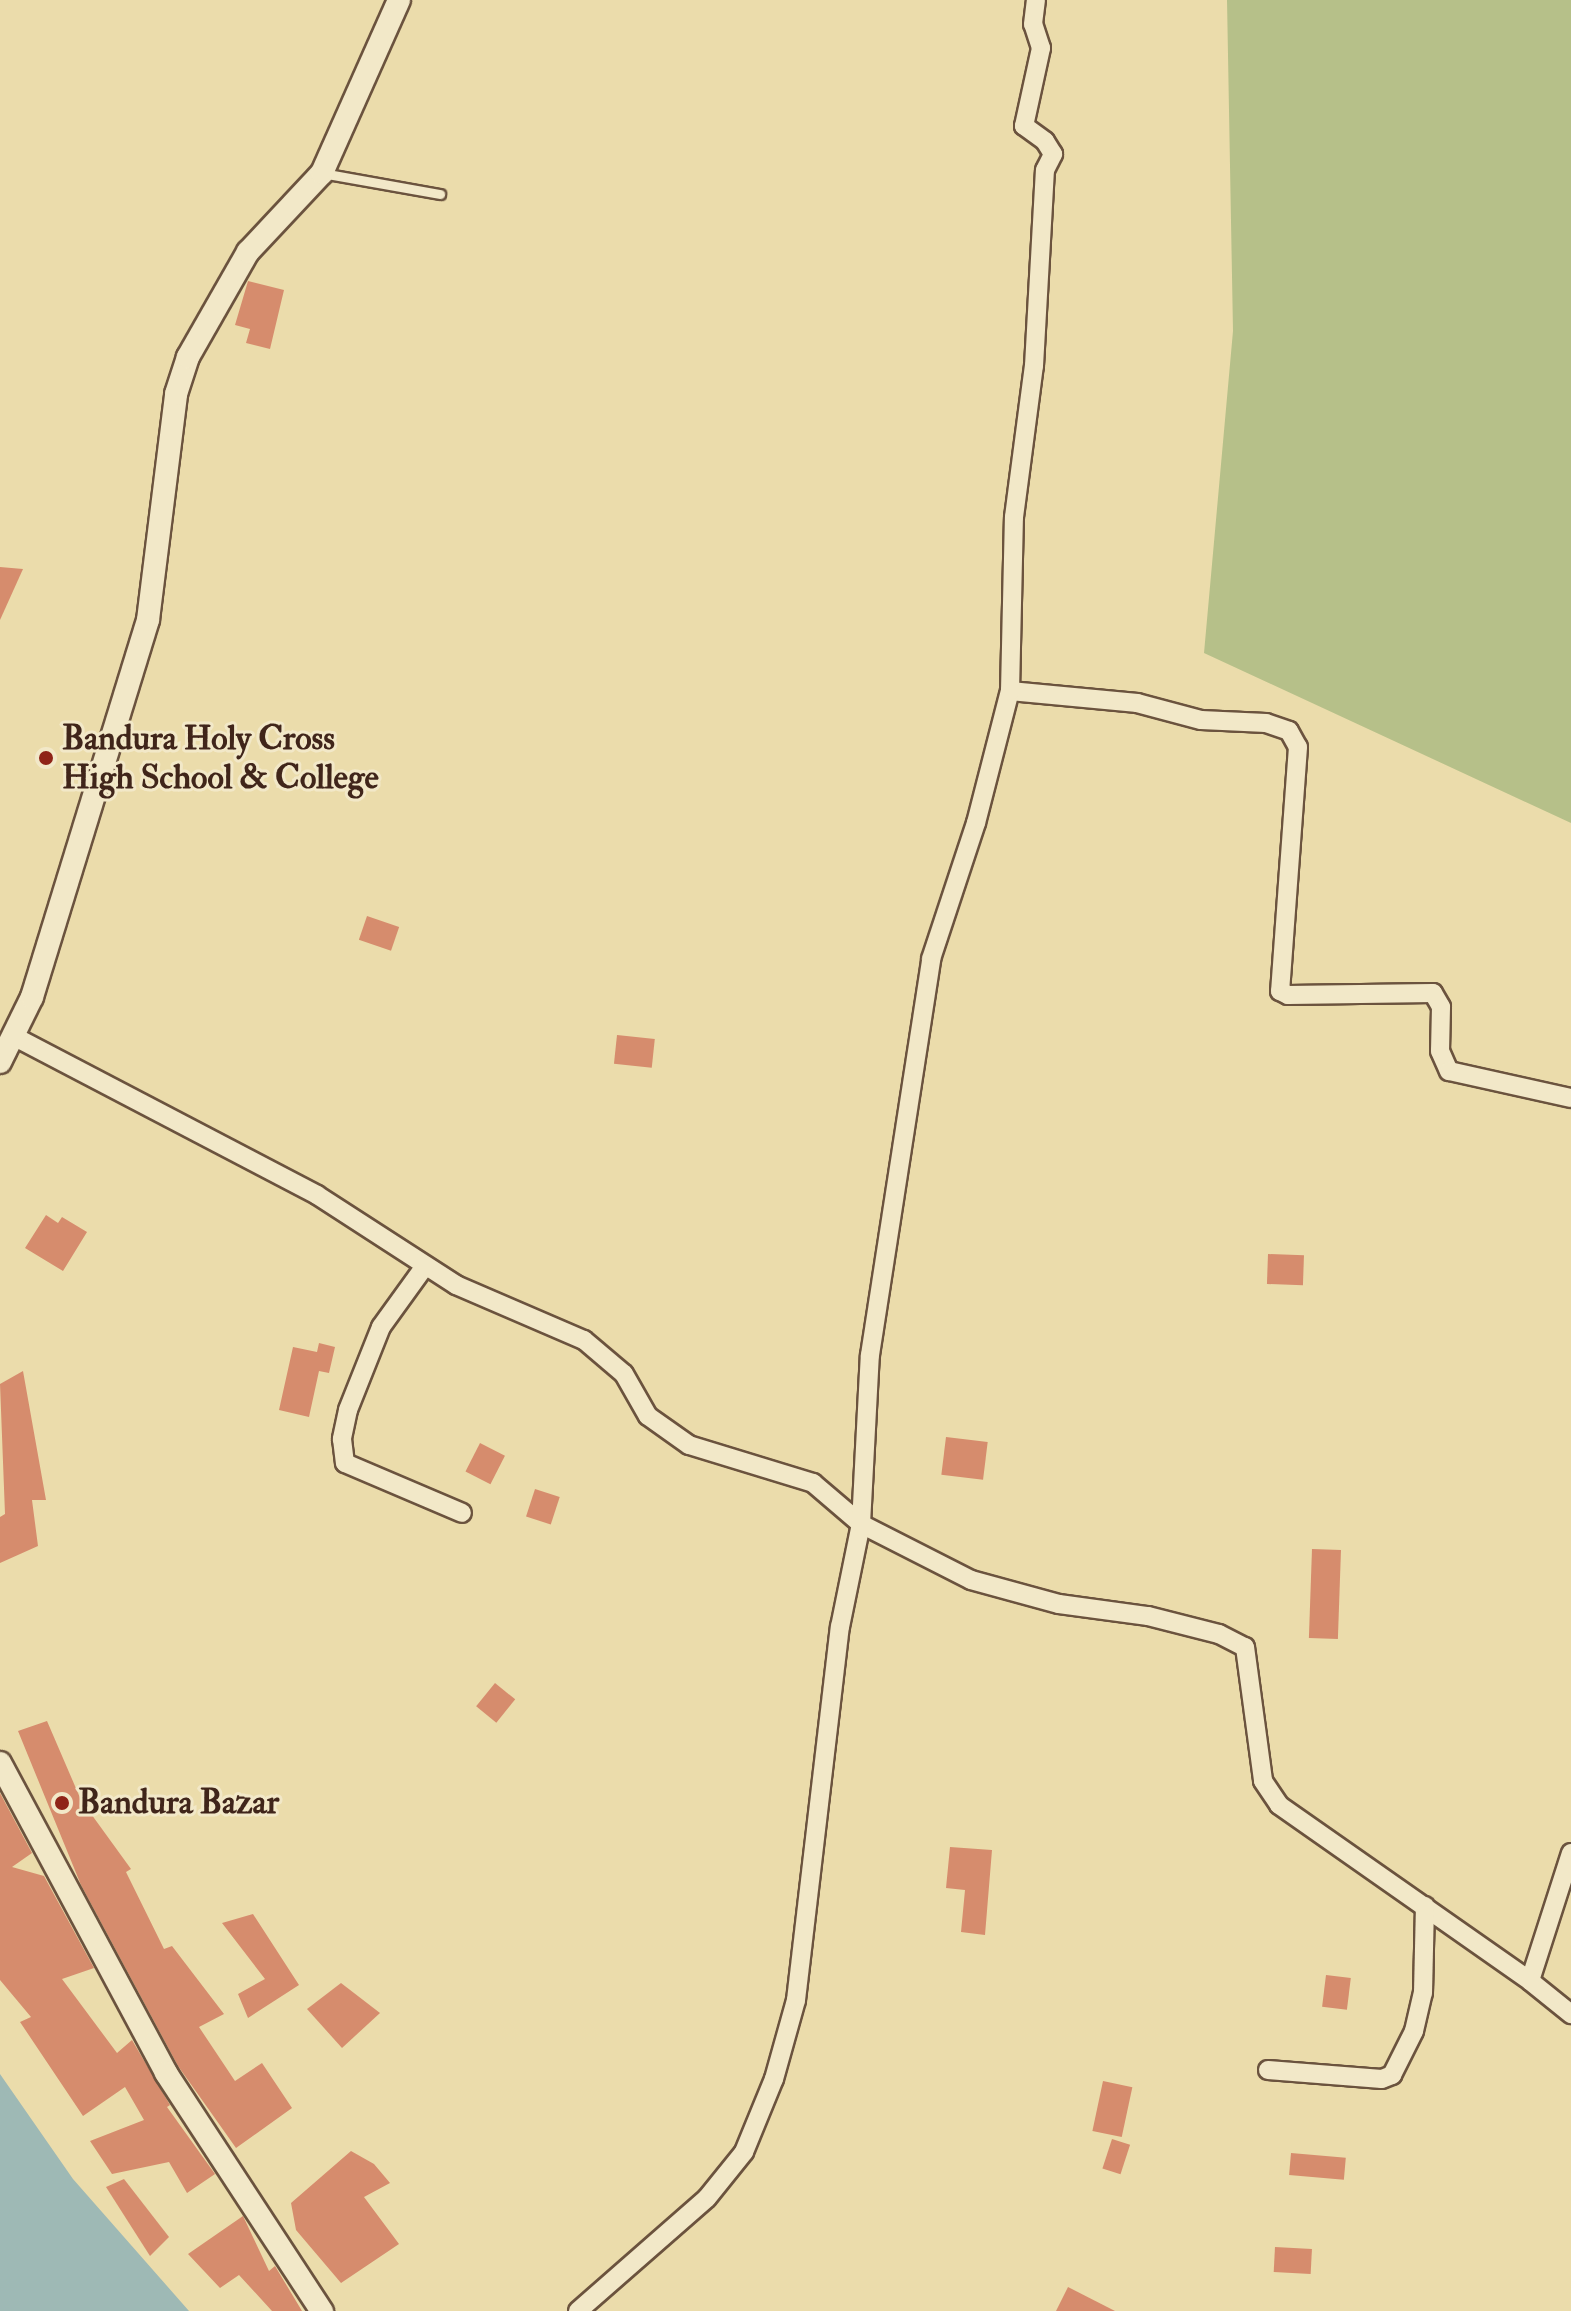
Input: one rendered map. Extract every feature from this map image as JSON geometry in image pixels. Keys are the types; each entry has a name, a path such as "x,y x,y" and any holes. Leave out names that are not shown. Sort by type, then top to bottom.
{"street":[{"path":"0,1062 32,997 148,620 176,394 188,357 248,252 322,173 399,0"},
{"path":"578,2311 707,2198 744,2152 774,2079 796,2000 840,1627 861,1524 870,1355 931,959 976,823 1010,691 1014,517 1034,366 1045,170 1053,154 1045,141 1024,126 1041,48 1033,24 1036,0"},
{"path":"1010,691 1137,703 1201,720 1266,723 1289,731 1298,747 1280,991 1288,995 1433,993 1441,1007 1440,1051 1449,1071 1571,1098"},
{"path":"13,1036 317,1195 456,1285 584,1340 624,1374 648,1416 689,1445 813,1483 861,1524 971,1580 1059,1604 1148,1616 1219,1634 1245,1647 1263,1781 1301,1822 1425,1906 1571,2014"},
{"path":"425,1266 381,1327 348,1410 342,1439 345,1463 462,1513"},
{"path":"0,1763 166,2073 322,2311"},
{"path":"1530,1981 1571,1853"},
{"path":"1268,2070 1382,2079 1392,2075 1414,2031 1423,1993 1425,1906"}],"lane":[{"path":"322,173 440,194"}],"green space":[{"path":"1227,0 1571,0 1571,823 1204,653 1233,331"}],"water":[{"path":"0,2074 73,2179 189,2311 0,2311"}],"building":[{"path":"248,281 284,290 270,349 246,343 250,329 235,325"},
{"path":"0,567 23,569 0,620"},
{"path":"367,916 399,927 391,951 359,940"},
{"path":"617,1035 655,1039 652,1068 614,1064"},
{"path":"46,1215 58,1223 62,1217 87,1232 63,1271 25,1248"},
{"path":"1268,1254 1304,1255 1303,1285 1267,1284"},
{"path":"319,1343 335,1347 329,1373 319,1371 309,1417 279,1410 293,1347 317,1352"},
{"path":"23,1371 46,1500 32,1500 38,1546 0,1563 0,1517 5,1514 0,1384"},
{"path":"946,1437 988,1442 983,1480 941,1475"},
{"path":"480,1443 505,1456 490,1484 465,1472"},
{"path":"535,1489 560,1497 551,1525 526,1517"},
{"path":"1312,1549 1341,1550 1338,1639 1309,1638"},
{"path":"495,1683 515,1699 496,1723 476,1706"},
{"path":"47,1721 81,1800 131,1869 126,1872 164,1949 172,1946 224,2014 199,2027 235,2081 262,2063 292,2108 236,2148 178,2066 81,1885 18,1731"},
{"path":"0,1793 32,1853 12,1867 44,1876 94,1968 62,1979 117,2053 132,2040 170,2105 167,2107 215,2174 187,2193 169,2162 112,2174 90,2141 144,2120 125,2087 83,2116 20,2022 31,2017 0,1980"},
{"path":"950,1847 992,1850 985,1935 961,1932 965,1890 946,1888"},
{"path":"253,1914 299,1985 248,2018 238,1994 265,1979 222,1923"},
{"path":"1326,1975 1351,1978 1347,2010 1322,2007"},
{"path":"341,1983 380,2013 342,2048 307,2009"},
{"path":"1103,2081 1132,2087 1122,2137 1092,2131"},
{"path":"1112,2139 1130,2145 1120,2174 1102,2168"},
{"path":"351,2151 374,2164 390,2183 364,2197 399,2244 341,2283 296,2230 291,2203"},
{"path":"1291,2153 1346,2158 1344,2180 1289,2175"},
{"path":"124,2179 169,2237 150,2256 106,2187"},
{"path":"243,2216 269,2271 275,2266 302,2311 272,2311 239,2275 220,2288 188,2254"},
{"path":"1275,2247 1312,2249 1311,2274 1274,2272"},
{"path":"1068,2287 1115,2311 1056,2311"}],"place":[{"name":"Bandura Holy Cross High School & College","path":"46,758"},
{"name":"Bandura Bazar","path":"62,1803"}]}
